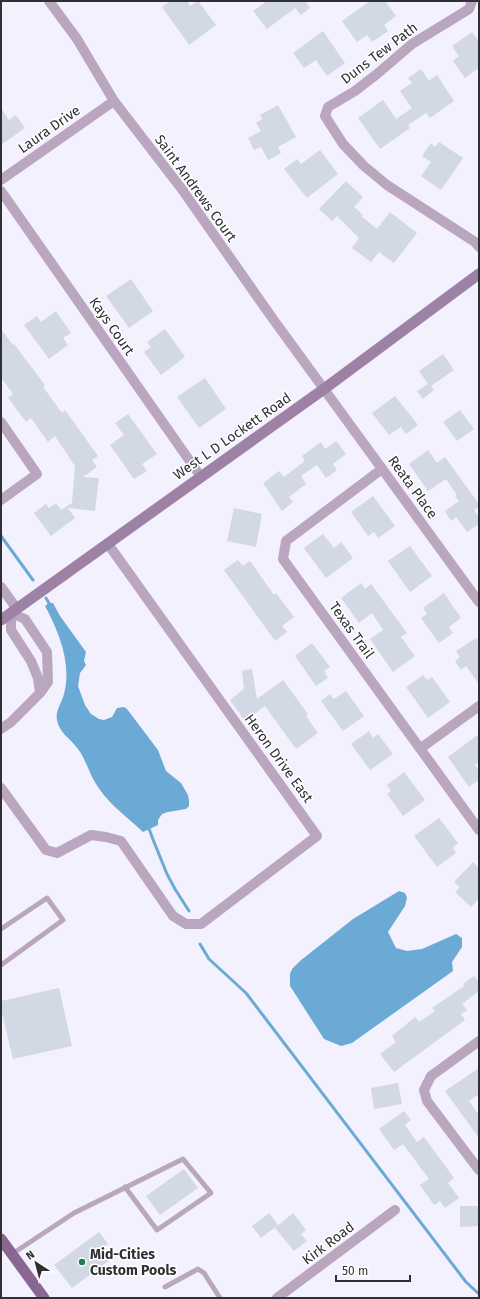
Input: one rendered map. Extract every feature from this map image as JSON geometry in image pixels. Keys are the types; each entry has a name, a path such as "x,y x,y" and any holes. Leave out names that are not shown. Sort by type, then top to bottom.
{"main road":[{"name":"West L D Lockett Road","path":"7,615 324,389 479,274"},
{"path":"1,1239 44,1298"}],"street":[{"name":"Saint Andrews Court","path":"49,1 77,39 114,101 181,188 324,389"},
{"name":"Duns Tew Path","path":"472,1 469,9 412,44 355,91 328,107 325,116 343,144 364,166 387,184 475,242 479,247"},
{"name":"Laura Drive","path":"1,180 114,101"},
{"name":"Kays Court","path":"1,191 200,477"},
{"name":"Reata Place","path":"324,389 479,602"},
{"path":"1,422 37,474 1,500"},
{"name":"Texas Trail","path":"382,469 286,541 283,559 479,830"},
{"name":"Heron Drive East","path":"1,788 46,850 57,853 91,836 106,837 121,841 173,916 186,924 201,924 318,836 108,544"},
{"path":"1,587 11,630 31,661 38,678 40,693"},
{"path":"1,729 11,722 40,693 48,682 47,652 25,619 7,615"},
{"path":"421,748 479,706"},
{"path":"479,1041 431,1076 424,1090 427,1101 479,1170"},
{"name":"Kirk Road","path":"277,1298 395,1210"}],"lane":[{"path":"1,929 47,898 63,920 1,965"},
{"path":"12,1254 74,1214 125,1188 183,1159 211,1193 158,1230 125,1188"},
{"path":"165,1287 198,1269 204,1273 220,1298"}],"water":[{"path":"49,603 53,603 60,616 86,652 84,661 86,665 80,673 78,686 85,705 91,714 104,720 112,717 117,708 124,707 127,709 158,750 166,771 181,783 188,795 189,806 186,809 162,814 158,820 158,825 143,832 117,809 102,793 81,753 58,725 57,713 64,694 66,671 63,648 55,626 45,606"},
{"path":"399,891 405,893 407,898 405,906 388,932 396,948 407,951 422,949 456,934 462,938 462,947 452,962 453,971 352,1043 341,1046 324,1039 290,986 290,974 292,969 353,919"}],"building":[{"path":"170,1 187,1 190,6 198,1 216,25 189,45 162,7"},
{"path":"267,1 305,1 310,8 301,15 295,8 267,29 253,11"},
{"path":"370,1 385,1 396,16 384,25 388,31 372,42 367,35 357,42 342,21"},
{"path":"323,31 345,63 327,76 316,60 304,68 293,53"},
{"path":"472,32 479,42 479,68 465,78 453,61 459,56 452,46"},
{"path":"421,69 429,81 437,75 454,101 430,118 426,113 408,125 410,128 380,149 358,118 383,100 396,119 412,108 400,91 412,83 408,78"},
{"path":"278,105 296,137 278,147 281,153 268,160 261,147 254,150 248,138 261,131 256,123 262,119 260,115"},
{"path":"1,108 9,120 16,115 25,128 1,145"},
{"path":"439,142 463,158 441,190 421,176 431,162 422,156 431,143 435,147"},
{"path":"320,150 338,174 307,198 284,169 297,159 301,164"},
{"path":"346,181 363,197 354,207 363,215 361,216 377,229 390,212 417,233 394,263 379,252 371,262 352,248 359,238 337,216 332,221 319,209"},
{"path":"131,279 153,311 129,328 106,296"},
{"path":"56,311 71,333 63,338 68,345 49,359 24,325 37,316 41,322"},
{"path":"1,329 45,385 43,387 62,413 65,410 98,456 92,460 97,467 83,477 99,478 95,511 68,508 75,518 51,536 34,513 46,504 49,508 56,503 61,510 72,503 75,466 55,436 48,442 31,418 26,422 8,398 13,394 1,377"},
{"path":"165,329 185,357 161,375 144,352 151,347 147,342"},
{"path":"443,354 454,370 431,386 434,390 423,399 417,391 428,384 419,371"},
{"path":"205,378 226,409 199,428 177,397"},
{"path":"395,396 418,425 406,434 401,427 389,435 372,413"},
{"path":"460,410 474,429 457,441 443,422"},
{"path":"128,414 157,454 142,464 147,471 134,479 110,445 124,435 115,423"},
{"path":"336,441 346,454 333,464 337,470 326,478 317,465 301,476 306,484 289,497 293,502 282,511 263,483 279,471 284,477 305,461 302,456 321,442 325,449"},
{"path":"428,450 437,463 445,457 479,504 479,507 474,510 479,517 479,524 467,532 456,517 451,521 445,511 459,501 455,496 457,495 446,479 428,491 409,464"},
{"path":"373,496 395,526 378,538 374,532 368,536 351,512"},
{"path":"234,508 262,514 256,547 227,541"},
{"path":"323,534 334,548 341,542 353,558 326,578 304,548"},
{"path":"410,546 432,576 410,592 388,561"},
{"path":"238,560 243,566 250,561 274,595 276,593 294,617 282,626 287,632 275,641 224,570"},
{"path":"361,583 365,589 371,584 407,633 401,637 415,656 393,672 370,639 383,630 372,613 359,623 341,598"},
{"path":"444,593 461,618 449,627 453,633 439,643 421,618 427,614 423,608"},
{"path":"476,638 479,642 479,684 466,666 461,670 455,661 460,657 456,651"},
{"path":"312,643 330,667 324,671 328,678 316,686 295,656"},
{"path":"252,669 257,699 283,680 308,714 306,716 318,733 296,749 265,706 245,721 230,700 244,689 242,671"},
{"path":"423,675 427,680 432,677 450,702 428,718 406,687"},
{"path":"346,691 364,716 343,731 321,701 330,694 334,699"},
{"path":"369,731 373,738 378,734 393,754 370,770 351,744"},
{"path":"479,734 479,762 475,765 479,771 479,780 469,787 448,757"},
{"path":"404,772 425,800 403,816 387,794 391,791 387,785"},
{"path":"439,818 458,843 453,847 456,853 437,867 414,836"},
{"path":"473,862 479,868 479,899 471,907 455,892 460,887 454,882"},
{"path":"474,976 479,982 479,991 462,1004 467,1010 461,1014 465,1020 394,1072 380,1054 396,1042 392,1036 415,1017 419,1022 435,1011 432,1008 464,986 463,984"},
{"path":"59,988 72,1046 13,1059 1,1009 1,1001"},
{"path":"479,1068 479,1094 469,1101 479,1115 479,1138 445,1091"},
{"path":"398,1083 402,1104 374,1109 371,1088"},
{"path":"404,1111 411,1120 405,1125 417,1142 424,1137 454,1178 448,1183 459,1198 445,1208 440,1201 434,1205 420,1185 429,1179 403,1144 394,1150 379,1129"},
{"path":"184,1169 198,1188 160,1215 146,1196"},
{"path":"460,1206 479,1206 479,1226 460,1227"},
{"path":"269,1213 278,1225 261,1238 252,1226"},
{"path":"293,1213 306,1230 301,1234 307,1241 294,1251 275,1228"},
{"name":"Mid-Cities Custom Pools","path":"99,1232 108,1244 102,1248 111,1259 72,1288 54,1265"}],"waterway":[{"path":"1,536 33,580"},
{"path":"46,598 50,605"},
{"path":"148,826 167,874 189,911"},
{"path":"200,944 209,959 246,993 466,1282 479,1294"}],"place":[{"name":"Mid-Cities Custom Pools","path":"82,1262"}]}
